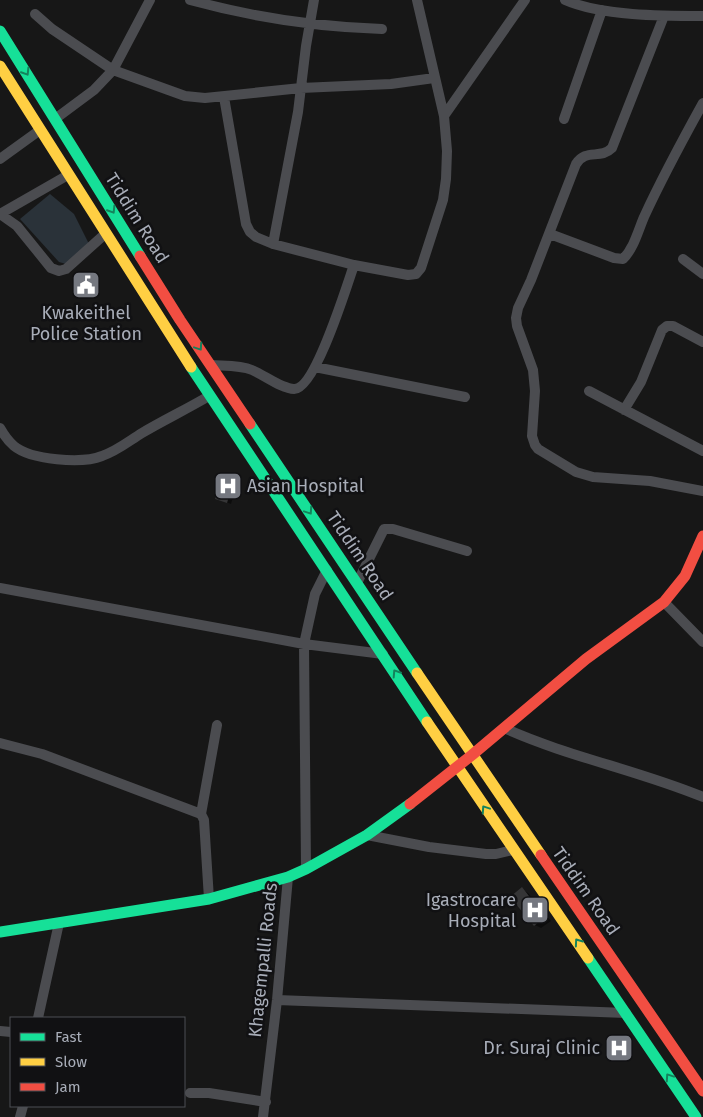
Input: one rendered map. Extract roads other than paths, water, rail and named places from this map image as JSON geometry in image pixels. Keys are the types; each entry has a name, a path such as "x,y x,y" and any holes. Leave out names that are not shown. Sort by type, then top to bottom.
{"main road":[{"name":"Tiddim Road","path":"0,31 175,312 472,755 703,1091"},
{"name":"Tiddim Road","path":"0,66 209,396 328,570 456,767 696,1117"},
{"name":"Khagempalli Roads","path":"288,877 367,835 392,818 472,755 586,659 664,602 685,576 703,536"},
{"path":"0,932 209,899 288,877"}],"street":[{"path":"55,120 94,90 113,70 150,0"},
{"path":"190,0 245,14 349,28 382,29"},
{"path":"273,244 302,88 309,23 314,0"},
{"path":"224,97 246,224 250,232 256,237 273,244 354,265 408,275 416,274 421,268 443,200 447,151 444,116 417,0"},
{"path":"444,116 525,0"},
{"path":"565,0 579,6 602,10 664,16 703,16"},
{"path":"564,119 602,10"},
{"path":"35,14 52,29 113,70 185,96 224,97 302,88 391,84 434,78"},
{"path":"664,16 612,148 607,153 585,155 580,159 518,308 516,318 517,326 533,370 535,386 532,436 535,445 562,465 583,474 607,479 650,481 703,490"},
{"path":"550,234 614,258 623,258 632,246 664,176 703,104"},
{"path":"0,159 40,130"},
{"path":"68,175 0,214 16,226 51,268 55,270 66,269 106,234"},
{"path":"684,259 703,274"},
{"path":"211,365 245,368 294,389 301,388 315,367 333,325 354,265"},
{"path":"624,410 640,382 662,330 667,326 673,326 703,342"},
{"path":"315,367 465,397"},
{"path":"589,391 703,451"},
{"path":"0,428 14,447 32,454 58,458 93,459 104,456 209,396"},
{"path":"357,583 380,535 386,528 467,551"},
{"path":"306,869 304,644 315,594 328,570"},
{"path":"0,588 304,644 384,655"},
{"path":"664,602 703,642"},
{"path":"200,814 217,725"},
{"path":"504,728 543,744 670,783 703,797"},
{"path":"0,743 42,754 200,814 204,820 209,899"},
{"path":"367,835 428,847 486,854 513,850"},
{"name":"Khagempalli Roads","path":"263,1117 277,1000 288,877"},
{"path":"38,1017 59,923"},
{"path":"277,1000 626,1013"},
{"path":"190,1093 209,1093 266,1102"}],"place":[{"name":"Kwakeithel Police Station","path":"86,285"},
{"name":"Asian Hospital","path":"228,486"},
{"name":"Igastrocare Hospital","path":"535,910"},
{"name":"Dr. Suraj Clinic","path":"619,1048"}]}
